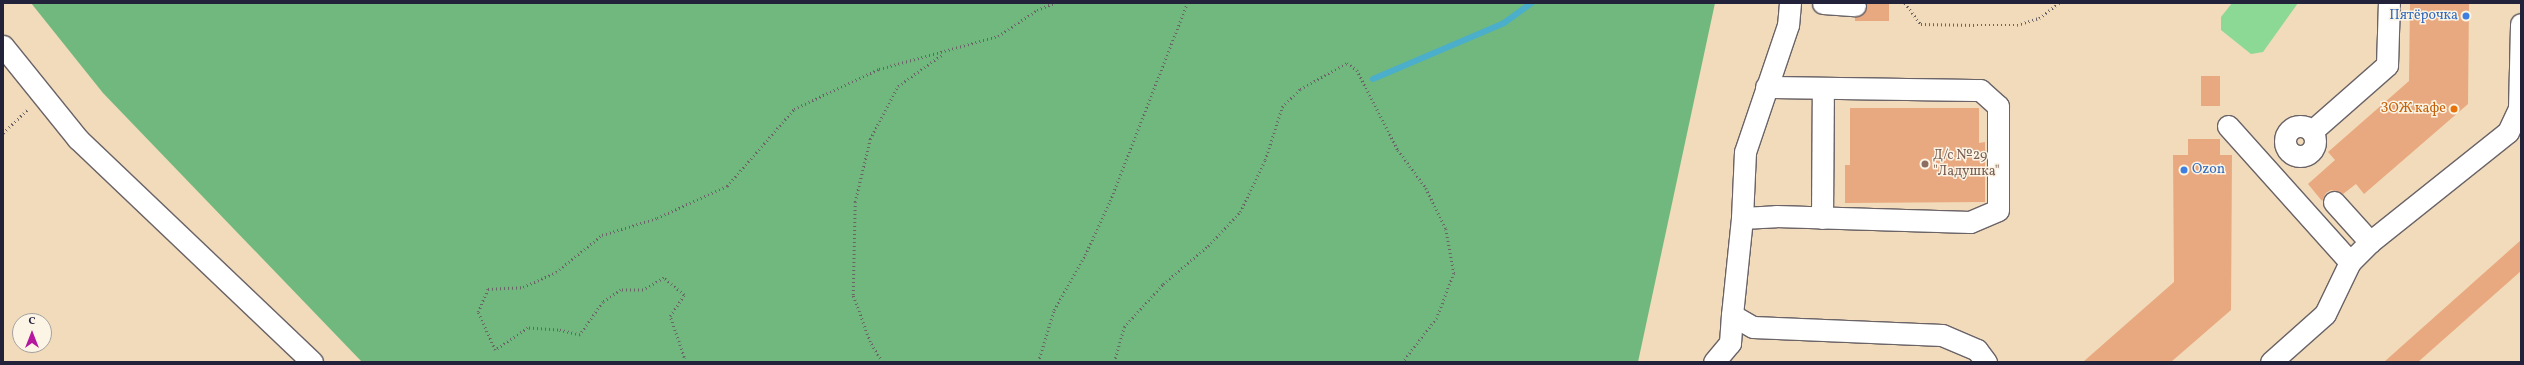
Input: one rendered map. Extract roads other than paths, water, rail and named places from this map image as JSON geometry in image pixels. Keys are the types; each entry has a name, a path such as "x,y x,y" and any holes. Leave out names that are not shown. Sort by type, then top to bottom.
{"street":[{"path":"1714,362 1730,344 1742,218 1745,152 1788,25 1790,3"},
{"path":"1823,3 1855,5"},
{"path":"2312,131 2387,65 2389,3"},
{"path":"2271,362 2325,314 2350,262 2370,242 2508,132 2519,108 2521,24"},
{"path":"3,46 78,139 312,362"},
{"path":"1742,218 1776,216 1970,222 1998,210 1998,106 1980,90 1823,89 1766,87"},
{"path":"1822,218 1823,89"},
{"path":"2228,126 2350,262"},
{"path":"2334,202 2370,242"},
{"path":"1732,315 1753,326 1942,335 1977,350 1986,362"}],"waterway":[{"path":"1373,79 1504,23 1532,3"}],"place":[{"name":"Пятёрочка","path":"2466,16"},
{"name":"ЗОЖ кафе","path":"2454,109"},
{"name":"Д/с №29 \"Ладушка\"","path":"1925,164"},
{"name":"Ozon","path":"2184,170"}]}
